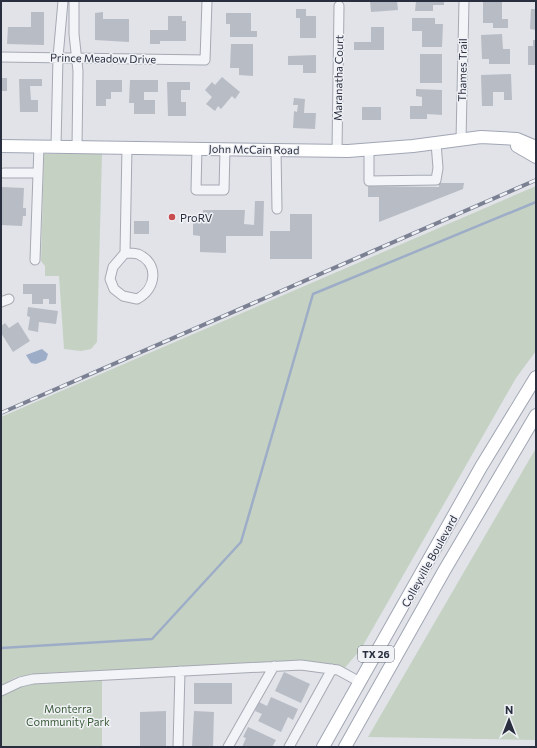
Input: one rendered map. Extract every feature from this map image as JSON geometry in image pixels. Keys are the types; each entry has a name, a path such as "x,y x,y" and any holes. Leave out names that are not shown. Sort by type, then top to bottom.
{"main road":[{"name":"John McCain Road","path":"1,146 337,151 436,143 481,137 517,139 536,147"},
{"name":"John McCain Road","path":"505,139 536,157"},
{"name":"Colleyville Boulevard","path":"323,747 481,467 536,377"},
{"name":"Colleyville Boulevard","path":"345,747 444,571 536,415"},
{"path":"428,562 444,571"}],"street":[{"path":"56,146 58,57 63,1"},
{"path":"74,1 74,34 77,58 77,147"},
{"name":"Prince Meadow Drive","path":"1,57 205,60 206,1"},
{"name":"Thames Trail","path":"461,140 464,1"},
{"name":"Maranatha Court","path":"337,151 339,6"},
{"path":"369,149 369,181 436,180 438,168 436,143"},
{"path":"35,260 39,146"},
{"path":"125,252 137,253 146,258 151,267 153,283 149,291 137,299 128,298 114,289 110,279 113,267 125,252 127,147"},
{"path":"197,148 196,190 224,190 225,149"},
{"path":"276,150 277,209"},
{"path":"4,173 38,173"},
{"path":"1,690 20,682 33,679 301,665 338,670 360,682"},
{"path":"228,747 274,666"},
{"path":"289,747 332,669"},
{"path":"178,747 180,671"}],"green space":[{"path":"44,154 102,154 97,342 91,349 81,351 64,349 59,276 45,276 45,266 41,261"},
{"path":"536,186 536,351 516,378 361,649 343,670 307,661 47,673 16,677 1,686 1,417"},
{"path":"536,448 536,740 368,737"},
{"name":"Monterra Community Park","path":"102,680 102,747 1,747 1,696 18,687 30,684"}],"water":[{"path":"42,349 48,354 46,360 36,364 31,363 26,355"}],"building":[{"path":"370,1 397,1 398,10 371,12"},
{"path":"416,1 444,1 444,5 433,5 433,11 415,11"},
{"path":"483,1 502,1 502,19 508,19 508,28 493,28 493,23 483,23"},
{"path":"296,9 306,9 306,16 316,16 316,38 300,38 300,18 296,18"},
{"path":"531,9 536,9 536,30 530,29"},
{"path":"31,12 44,12 44,45 7,44 8,27 31,27"},
{"path":"103,12 103,19 129,19 129,42 95,40 95,13"},
{"path":"226,13 251,13 251,31 257,31 257,37 230,37 230,24 226,24"},
{"path":"168,16 182,16 182,21 186,21 186,41 160,41 160,44 150,44 150,30 168,30"},
{"path":"412,18 435,18 435,24 443,24 442,47 422,47 422,31 412,31"},
{"path":"371,27 384,27 384,50 354,50 354,42 371,42"},
{"path":"502,34 503,49 510,49 510,64 489,64 489,59 482,59 481,35"},
{"path":"533,40 536,40 536,65 528,65 528,46 533,46"},
{"path":"231,44 253,44 253,76 239,75 239,68 230,68"},
{"path":"420,54 442,54 442,83 420,83"},
{"path":"316,55 316,73 303,73 303,65 288,65 288,56"},
{"path":"511,74 512,100 504,100 504,92 493,92 493,106 482,106 481,75"},
{"path":"222,77 240,92 235,99 232,96 221,109 218,106 215,111 206,104 212,97 205,90 212,82 215,85"},
{"path":"1,78 7,78 7,91 1,91"},
{"path":"19,79 42,79 42,86 30,86 31,100 38,100 38,112 20,112"},
{"path":"96,80 122,80 122,92 111,92 111,99 106,99 106,106 96,106"},
{"path":"130,80 158,80 158,92 144,92 144,100 155,100 155,114 134,114 134,103 129,103"},
{"path":"167,82 190,82 190,90 181,90 181,102 186,102 186,116 168,116"},
{"path":"416,89 442,90 442,115 427,114 427,119 410,119 410,106 422,106 422,97 416,96"},
{"path":"294,98 305,99 304,113 316,113 315,129 293,128 294,111 297,112 298,105 293,105"},
{"path":"362,107 381,107 381,120 362,120"},
{"path":"439,183 464,183 463,189 379,222 379,197 368,197 368,186 439,187"},
{"path":"2,187 24,188 23,208 26,208 26,216 23,216 22,226 1,225"},
{"path":"255,201 264,201 263,236 226,236 226,253 200,252 200,236 193,235 193,221 202,221 203,210 245,210 244,224 254,225"},
{"path":"290,214 312,214 312,259 270,259 270,231 290,231"},
{"path":"134,221 149,221 149,234 134,234"},
{"path":"23,284 56,284 56,304 49,304 49,299 43,299 43,304 32,304 32,294 23,294"},
{"path":"28,307 58,311 56,324 39,322 38,332 28,330 30,317 27,316"},
{"path":"18,322 30,341 13,352 1,333 1,326 5,323 9,328"},
{"path":"284,672 310,684 301,703 275,691"},
{"path":"194,683 232,683 232,704 194,704"},
{"path":"271,697 298,709 293,720 288,717 281,732 258,721 262,714 255,711 259,702 267,706"},
{"path":"166,711 166,747 140,747 140,712"},
{"path":"194,711 214,712 213,747 192,747"},
{"path":"248,727 276,740 272,747 242,747 246,738 243,737"}],"waterway":[{"path":"1,648 152,639 241,542 313,294 536,202"}],"railway":[{"path":"1,413 536,180"}],"place":[{"name":"ProRV","path":"172,217"}]}
